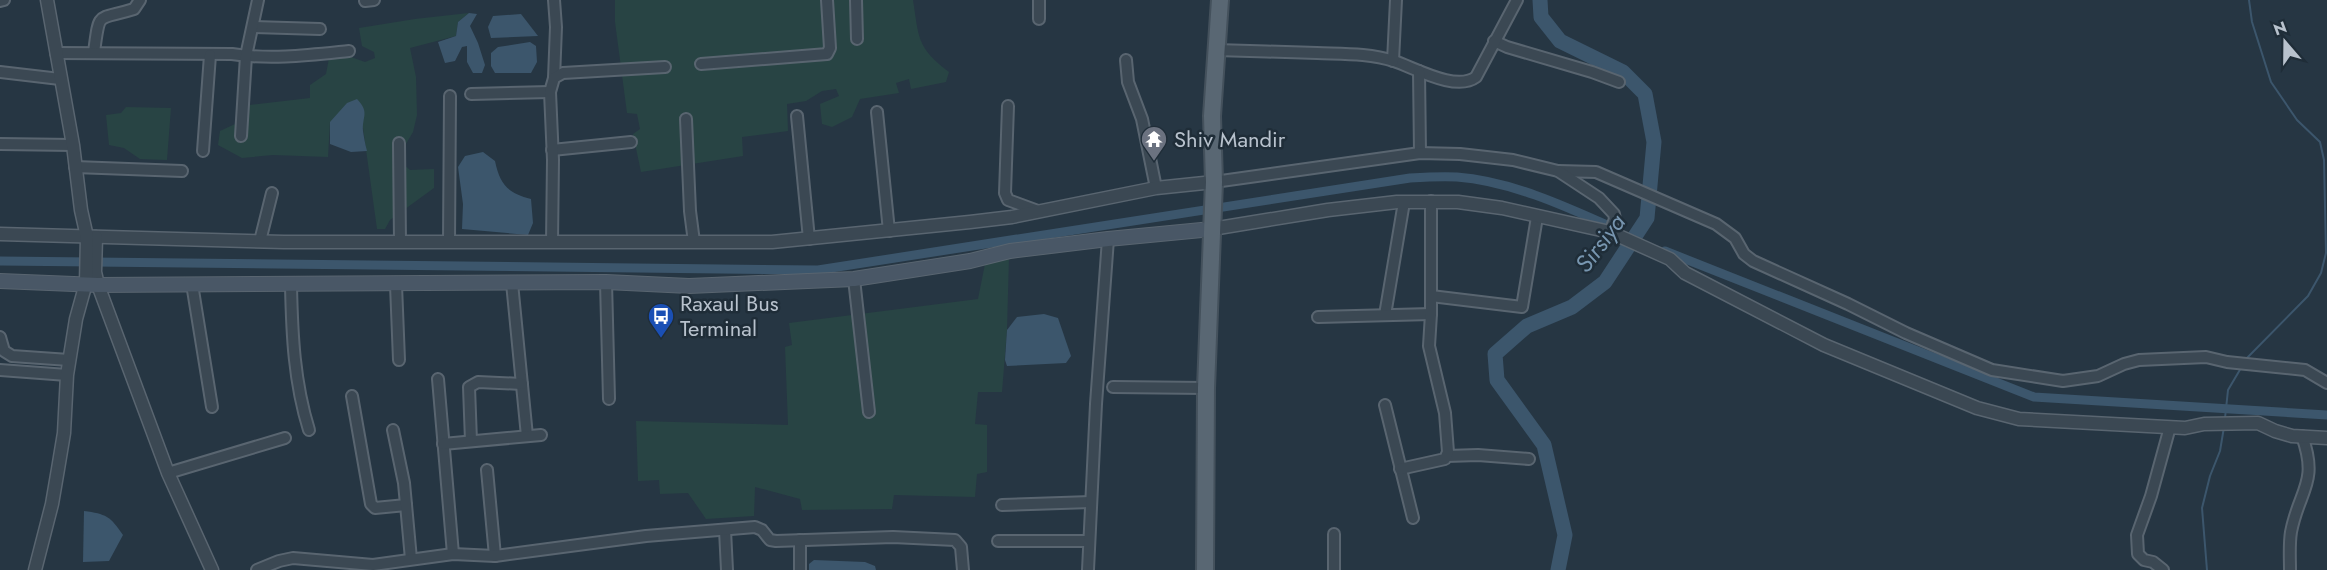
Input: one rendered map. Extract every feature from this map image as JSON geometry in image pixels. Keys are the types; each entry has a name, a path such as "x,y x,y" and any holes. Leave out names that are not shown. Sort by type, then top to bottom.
{"main road":[{"path":"1205,570 1206,388 1213,190 1212,116 1220,0"},
{"path":"0,281 91,277 192,284 396,285 606,282 689,285 854,279 959,263 1010,251 1212,224"}],"street":[{"path":"35,570 52,504 58,469 67,375 76,319 91,277 91,242 81,210 73,145 47,0"},
{"path":"94,52 98,24 101,19 105,15 134,9 140,0"},
{"path":"241,136 246,56 258,0"},
{"path":"365,1 374,0"},
{"path":"552,242 550,92 554,78 556,27 554,0"},
{"path":"701,64 827,54 830,48 827,0"},
{"path":"856,0 857,39"},
{"path":"1039,0 1039,19"},
{"path":"1393,61 1396,0"},
{"path":"1216,51 1360,54 1393,61 1460,82 1472,80 1476,77 1517,0"},
{"path":"253,27 320,28"},
{"path":"1494,41 1619,82"},
{"path":"56,53 232,54 276,58 349,51"},
{"path":"203,150 210,55"},
{"path":"1126,60 1128,82 1142,119 1156,188"},
{"path":"554,78 563,74 665,67"},
{"path":"1419,71 1420,153"},
{"path":"0,72 60,79"},
{"path":"471,94 550,92"},
{"path":"449,242 450,96"},
{"path":"1008,106 1005,193 1008,200 1038,211"},
{"path":"878,112 889,231"},
{"path":"797,116 809,239"},
{"path":"686,119 690,211 694,242"},
{"path":"552,150 631,142"},
{"path":"399,143 400,242"},
{"path":"0,144 73,145"},
{"path":"0,234 91,242 694,242 737,244 981,221 1156,188 1213,190 1420,153 1460,154 1513,160 1558,171 1596,172 1716,224 1736,238 1744,254 1753,261 1906,333 1992,370 2063,381 2098,376 2139,360 2205,357 2228,362 2305,370 2327,383"},
{"path":"75,167 182,171"},
{"path":"1558,171 1608,205 1612,228"},
{"path":"260,241 272,193"},
{"path":"1212,224 1404,202 1431,201 1502,208 1612,228 1670,259 1685,273 1824,345 1977,408 2019,419 2185,428 2204,424 2258,423 2281,433 2327,438"},
{"path":"1431,201 1429,346 1445,413 1447,456"},
{"path":"1385,315 1404,202"},
{"path":"1431,296 1522,307 1537,216"},
{"path":"1088,570 1090,502 1108,239"},
{"path":"91,277 168,473 213,570"},
{"path":"854,279 868,412"},
{"path":"606,282 609,399"},
{"path":"512,283 527,436"},
{"path":"192,284 212,406"},
{"path":"291,285 292,336 298,390 309,430"},
{"path":"396,285 399,360"},
{"path":"1318,317 1431,314"},
{"path":"0,337 4,351 12,357 69,360"},
{"path":"0,370 67,375"},
{"path":"438,378 453,555"},
{"path":"471,441 469,387 477,382 522,384"},
{"path":"1113,387 1206,388"},
{"path":"352,396 371,504 375,508 406,505"},
{"path":"1385,405 1413,518"},
{"path":"2163,570 2153,562 2144,560 2138,554 2137,535 2151,496 2170,427"},
{"path":"393,430 406,505 411,559"},
{"path":"443,444 541,435"},
{"path":"2290,570 2291,534 2309,477 2310,465 2302,436"},
{"path":"168,473 285,438"},
{"path":"1400,469 1445,459 1447,456 1478,455 1529,459"},
{"path":"487,470 495,555"},
{"path":"1002,505 1090,502"},
{"path":"257,570 293,558 374,567 411,559 453,555 495,555 646,536 759,528 770,540 893,537 955,540 959,543 963,555 963,570"},
{"path":"725,530 727,570"},
{"path":"1334,534 1334,570"},
{"path":"800,540 800,570"},
{"path":"998,541 1089,541"}],"green space":[{"path":"615,0 913,0 918,32 925,48 949,72 946,82 911,89 909,79 896,83 899,93 860,99 852,117 832,127 822,124 820,104 839,96 836,89 822,91 806,101 787,104 788,131 742,137 743,156 641,172 633,134 640,129 637,114 627,113 615,22"},
{"path":"469,13 458,22 456,36 410,48 416,77 417,115 413,132 403,149 402,163 410,170 434,169 434,188 390,220 385,229 377,229 363,128 330,122 328,157 273,155 242,158 218,145 220,131 235,124 240,106 310,98 310,85 326,74 329,58 348,56 365,62 375,58 374,52 362,46 359,28"},
{"path":"126,107 171,108 167,160 140,159 124,148 109,145 106,115 121,113"},
{"path":"1009,257 1002,392 978,392 975,424 987,425 987,472 977,474 975,497 894,495 892,509 802,510 800,499 755,487 754,516 706,519 688,493 660,494 659,480 638,481 636,421 788,425 785,347 792,345 789,323 978,299 986,259"}],"water":[{"path":"469,13 477,14 470,26 485,65 482,73 473,73 467,62 467,46 462,47 455,61 445,63 438,42 456,36 458,22"},
{"path":"521,14 538,36 491,38 488,27 493,16"},
{"path":"530,42 536,46 537,62 531,73 495,73 491,66 491,53 498,47"},
{"path":"357,99 364,111 363,131 367,151 351,152 330,144 330,122 347,103"},
{"path":"483,152 495,161 506,187 516,194 531,199 533,223 528,235 462,229 463,204 458,167 465,156"},
{"path":"1044,314 1058,318 1071,356 1066,363 1007,366 1005,360 1007,330 1017,317"},
{"path":"84,511 107,517 123,535 109,561 83,562"},
{"path":"814,560 865,562 875,566 876,570 809,570 809,564"}],"waterway":[{"name":"Sirsiya","path":"1540,0 1541,17 1560,41 1623,72 1645,94 1654,142 1647,218 1605,282 1572,307 1527,326 1495,354 1497,380 1544,445 1565,535 1558,570"},
{"path":"2245,360 2308,296 2321,273 2326,253 2324,160 2320,142 2297,120 2271,82 2252,22 2249,0"},
{"path":"0,261 818,270 1410,178 1440,177 1477,179 1518,189 1616,229"},
{"path":"1665,251 2034,397 2327,415"},
{"path":"2225,418 2228,390 2241,368"},
{"path":"2207,570 2202,508 2210,476 2220,451 2224,427"}],"place":[{"name":"Shiv Mandir","path":"1154,162"},
{"name":"Raxaul Bus Terminal","path":"661,339"}]}
